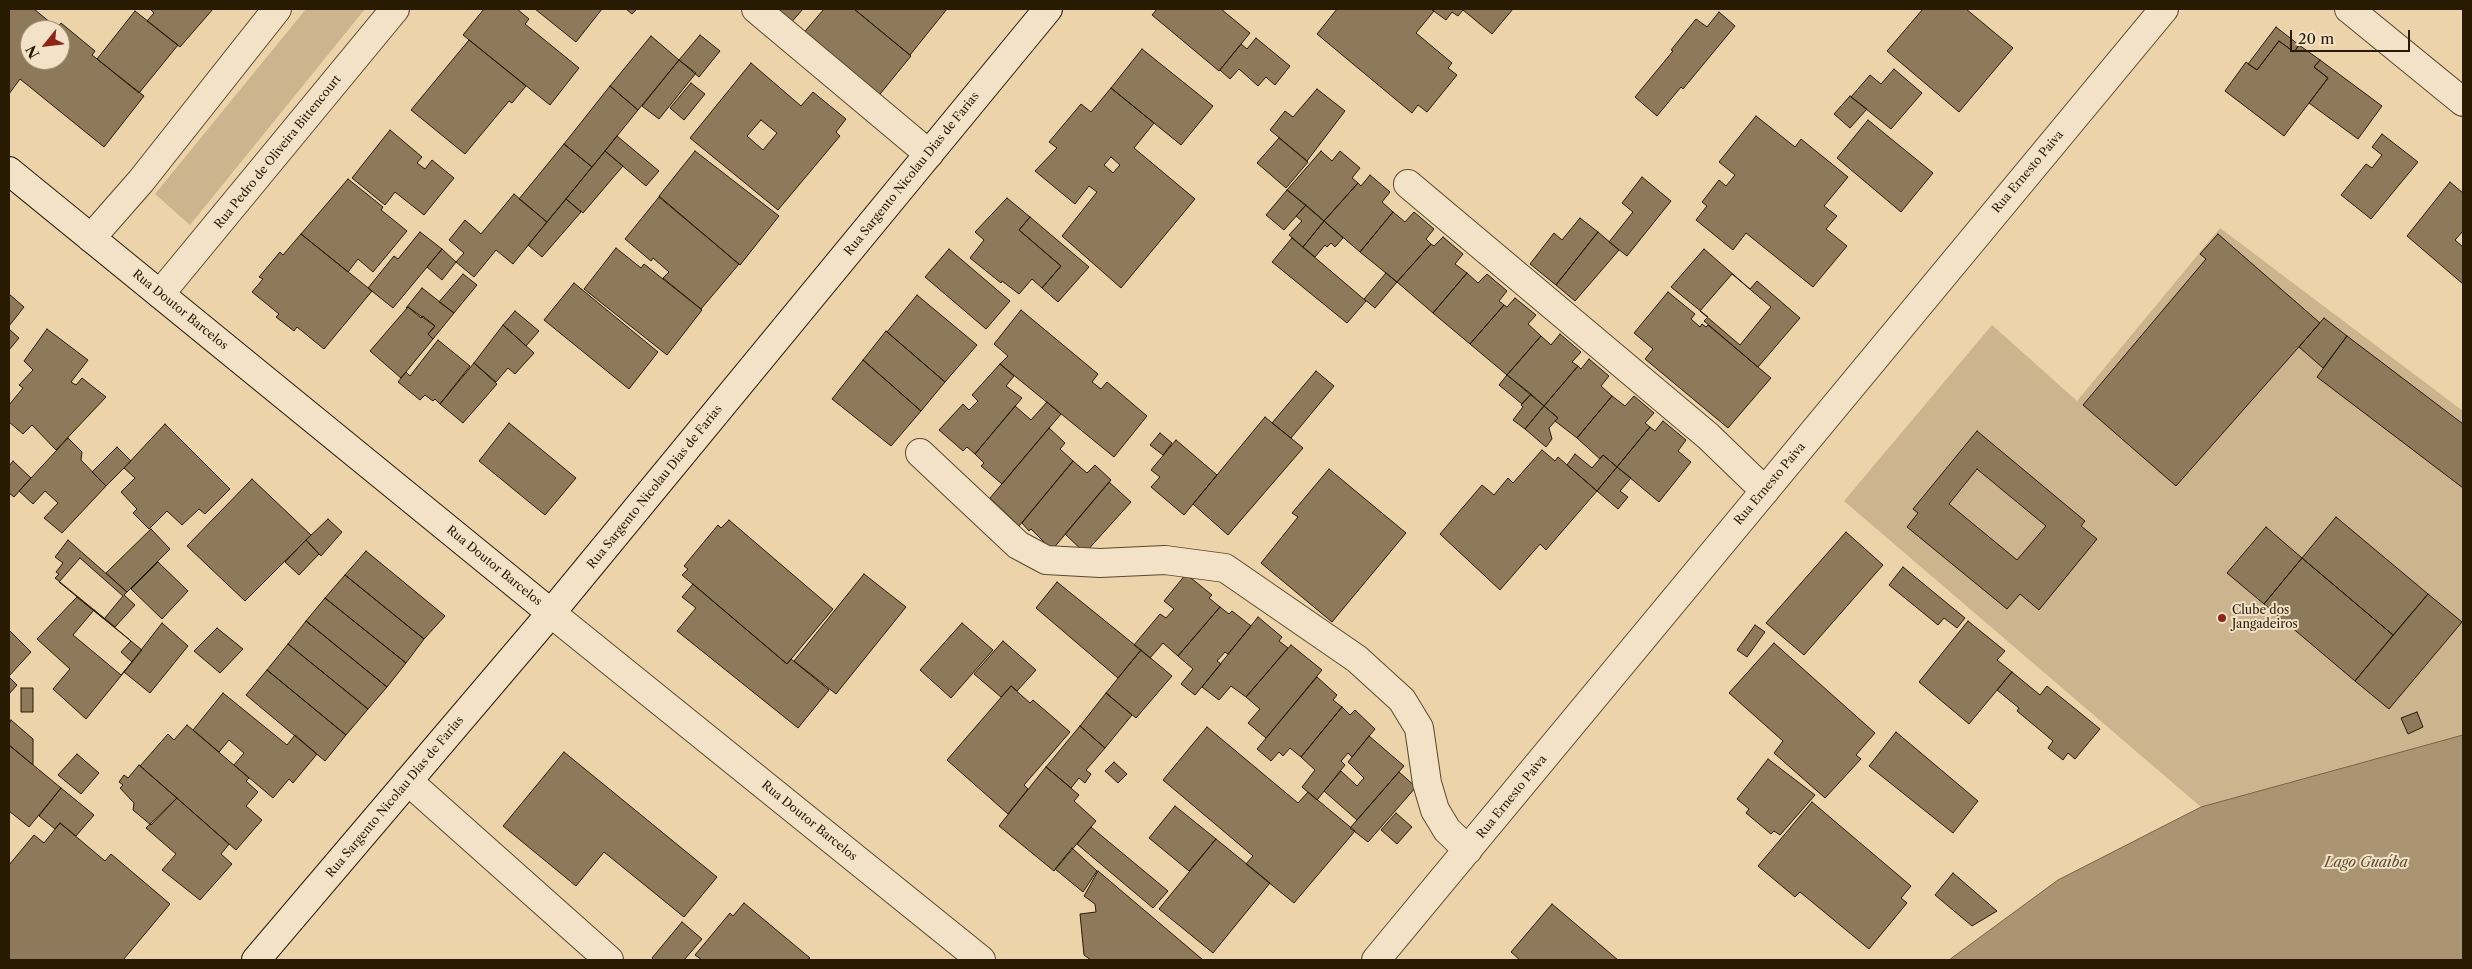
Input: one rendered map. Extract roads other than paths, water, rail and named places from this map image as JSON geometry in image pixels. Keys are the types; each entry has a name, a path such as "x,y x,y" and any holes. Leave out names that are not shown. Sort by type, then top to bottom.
{"street":[{"path":"91,238 141,181 277,9"},
{"name":"Rua Pedro de Oliveira Bittencourt","path":"160,294 394,9"},
{"path":"756,9 929,154"},
{"name":"Rua Sargento Nicolau Dias de Farias","path":"256,960 551,612 1048,9"},
{"name":"Rua Ernesto Paiva","path":"1376,960 2164,9"},
{"path":"2349,9 2463,102"},
{"name":"Rua Doutor Barcelos","path":"9,171 981,960"},
{"path":"1408,184 1708,436 1765,490"},
{"path":"920,453 1018,545 1046,560 1100,563 1165,560 1225,568 1357,659 1402,700 1419,728 1427,783 1435,810 1447,830 1468,850"},
{"path":"408,781 609,960"}],"water":[{"name":"Lago Guaíba","path":"2463,735 2463,960 1949,960 2058,880 2201,807"}],"place":[{"name":"Clube dos Jangadeiros","path":"2222,618"}]}
